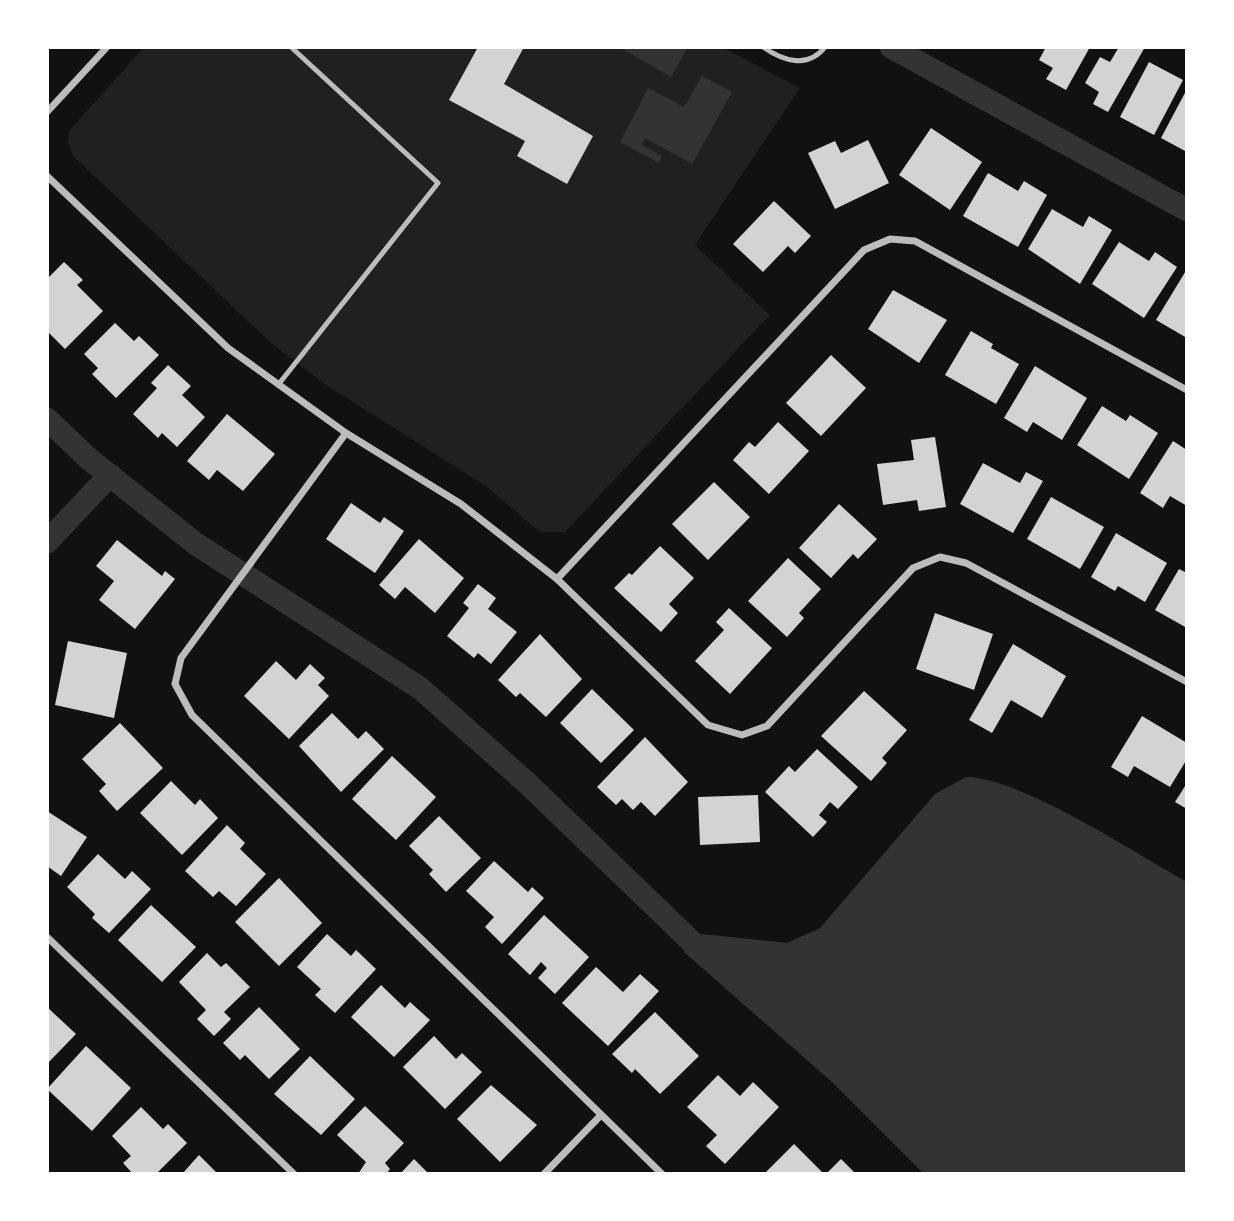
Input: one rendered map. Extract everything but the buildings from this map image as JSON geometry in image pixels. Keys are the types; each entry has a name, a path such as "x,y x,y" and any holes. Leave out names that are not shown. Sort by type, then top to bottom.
{"street":[{"path":"47,112 107,47"},
{"path":"47,176 228,348 346,433 461,504 557,579 708,725 742,735 767,726 914,568 940,557 966,563 1187,682"},
{"path":"557,579 864,250 890,239 915,241 1187,390"},
{"path":"346,433 181,659 175,684 191,715 662,1174"},
{"path":"47,937 294,1174"},
{"path":"544,1174 601,1115"}],"lane":[{"path":"278,385 438,183 290,47"},
{"path":"763,47 778,58 794,61 808,60 825,47"}],"shaded area":[{"path":"144,47 722,47 800,88 695,245 770,315 565,532 540,532 486,486 326,385 271,343 73,156 68,143 69,131"},
{"path":"680,47 686,50 671,77 621,48"},
{"path":"702,76 732,92 692,164 645,138 642,145 662,156 659,163 620,142 648,88 684,107"},
{"path":"966,777 1017,790 1046,803 1187,882 1187,1174 924,1174 832,1082 684,952 702,934 787,943 820,928 935,794"}],"waterway":[{"path":"891,47 1187,210"},
{"path":"47,419 89,459 196,544 420,688 527,783 693,943"},
{"path":"47,542 110,475"}]}
